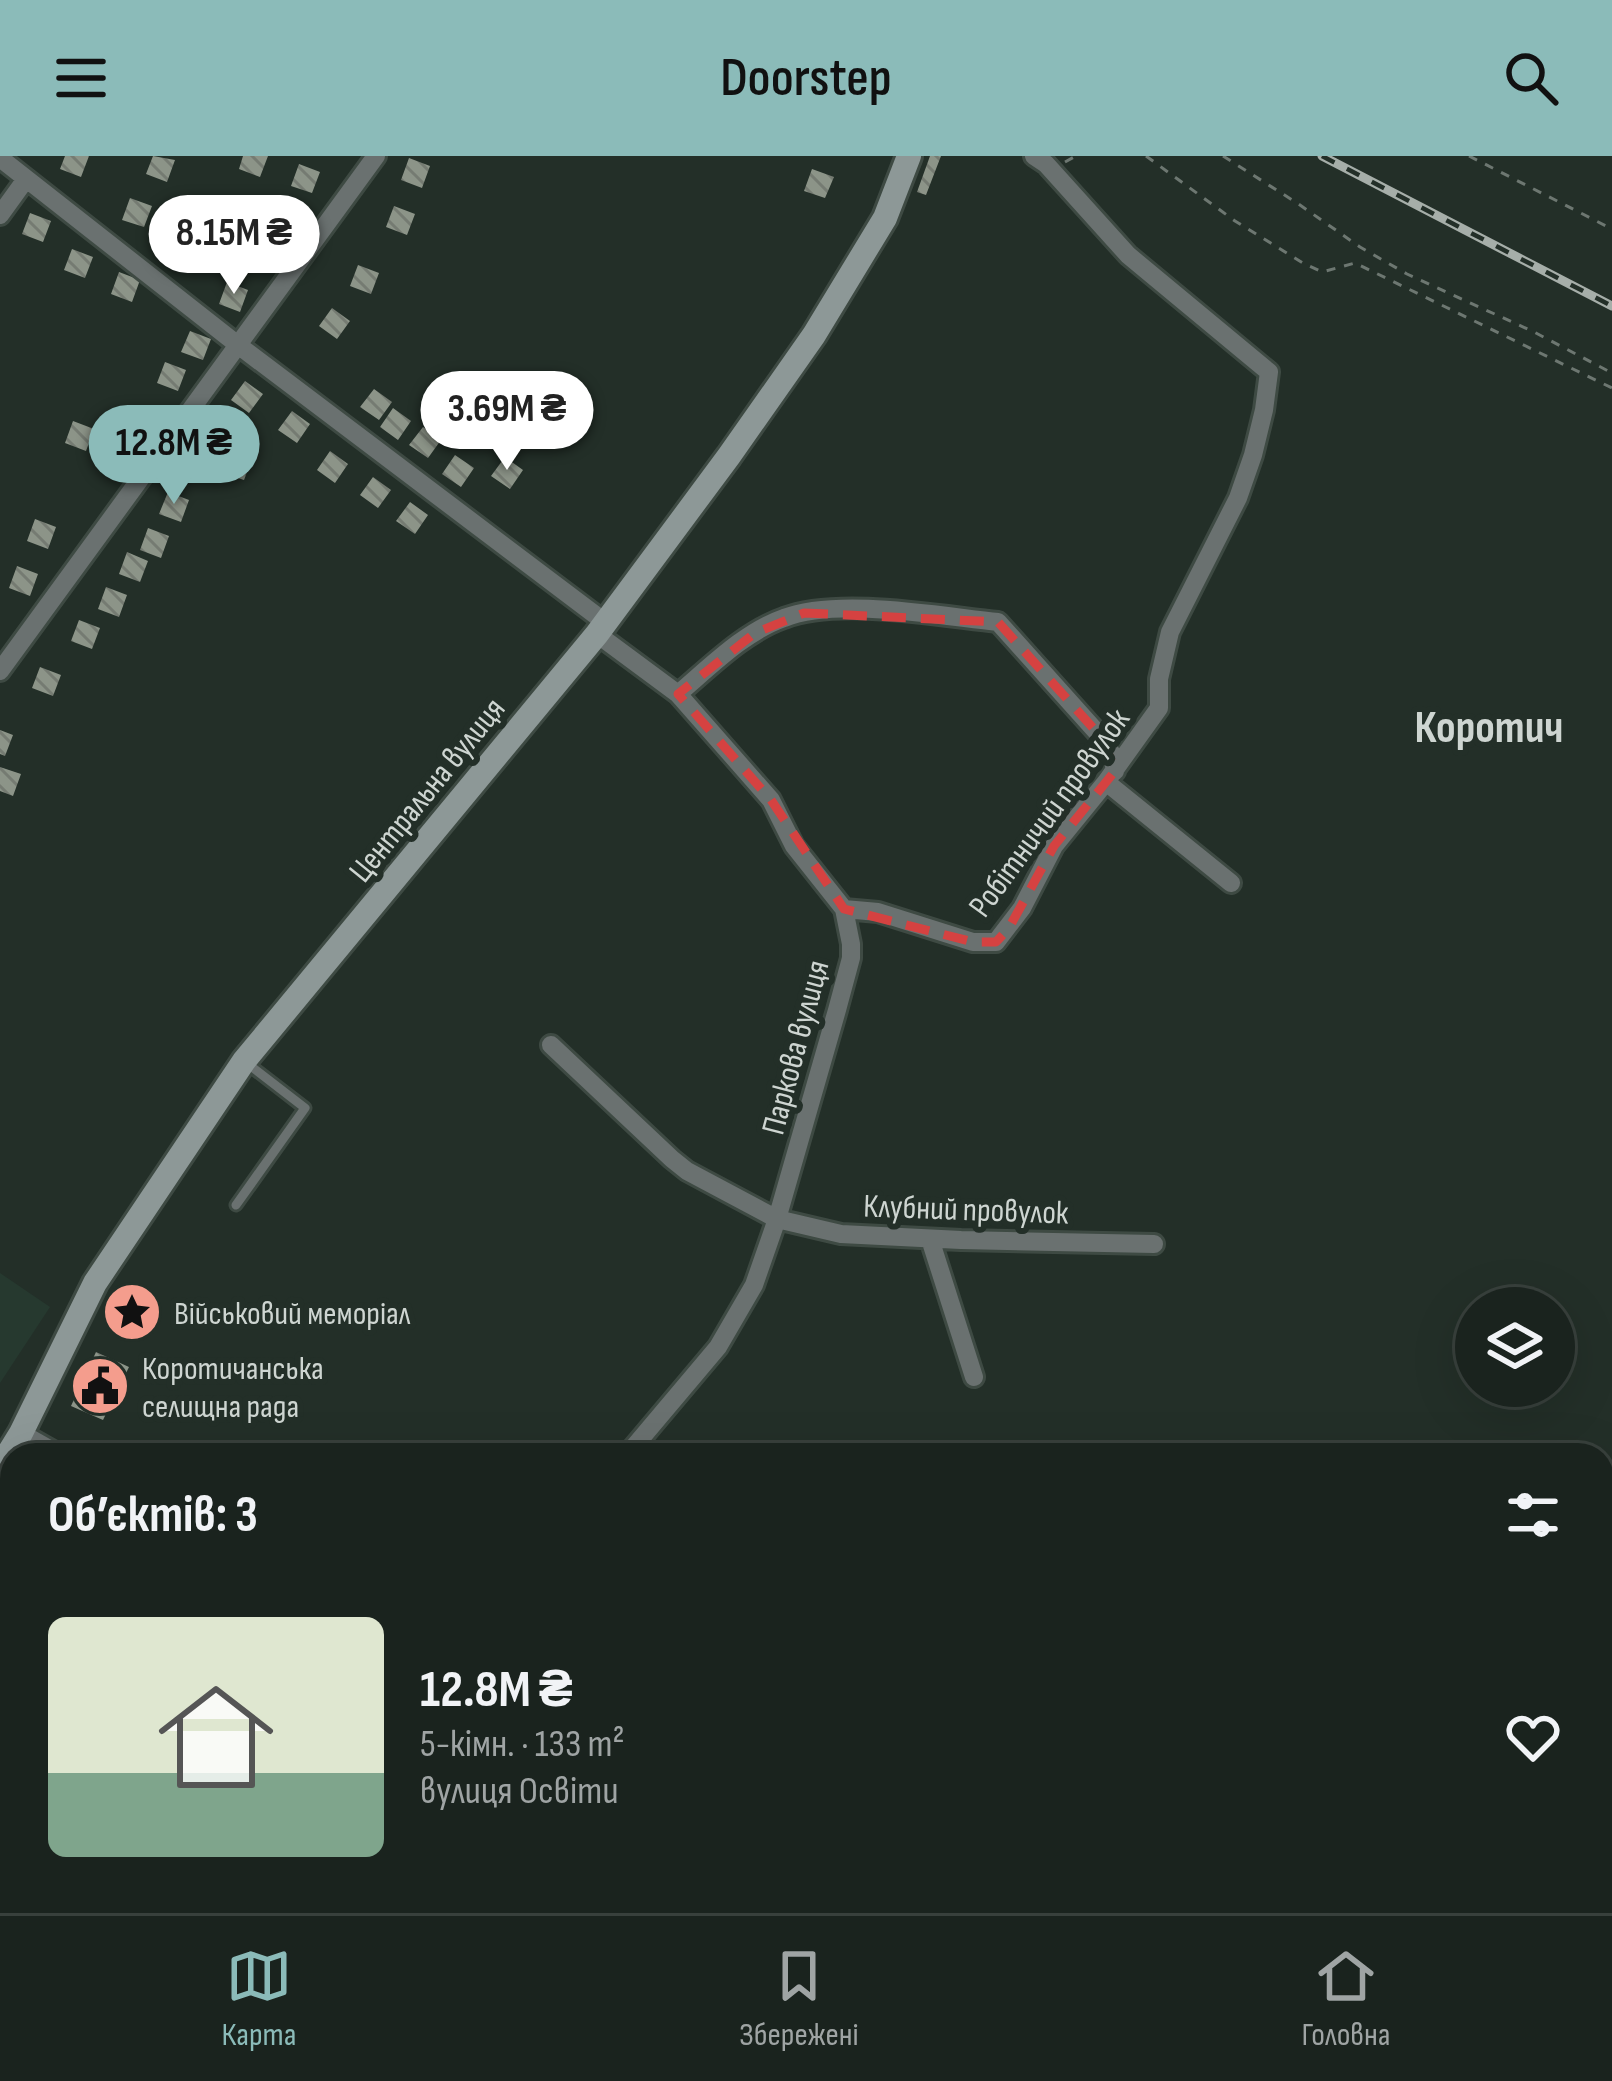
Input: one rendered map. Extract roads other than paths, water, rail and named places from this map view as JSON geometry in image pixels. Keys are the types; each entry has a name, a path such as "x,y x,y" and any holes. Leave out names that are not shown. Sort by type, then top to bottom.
{"street":[{"path":"0,671 376,156"},
{"name":"Центральна вулиця","path":"14,1443 95,1283 244,1061 601,629 729,456 814,334 885,218 909,156"},
{"name":"Робітничий провулок","path":"844,909 878,912 973,942 996,942 1022,908 1054,846 1160,707 1159,679 1170,632 1238,498 1253,455 1269,372 1128,255 1034,156"},
{"path":"0,158 678,694 771,800 794,846 844,909"},
{"path":"0,215 26,179"},
{"path":"678,694 755,633 804,613 895,611 998,622 1102,738 1112,754 1111,777 1232,883"},
{"name":"Паркова вулиця","path":"637,1443 718,1347 754,1285 851,958 844,909"},
{"name":"Клубний провулок","path":"551,1045 687,1171 777,1219 841,1234 1154,1244"},
{"path":"930,1239 974,1377"},
{"path":"21,1432 40,1443"}],"lane":[{"path":"236,1205 305,1108 244,1061"}],"railway":[{"path":"1322,156 1612,306"}],"place":[{"name":"Військовий меморіал","path":"132,1312"},
{"name":"Коротичанська селищна рада","path":"100,1386"}],"district":[{"name":"Коротич","path":"1489,726"}]}
